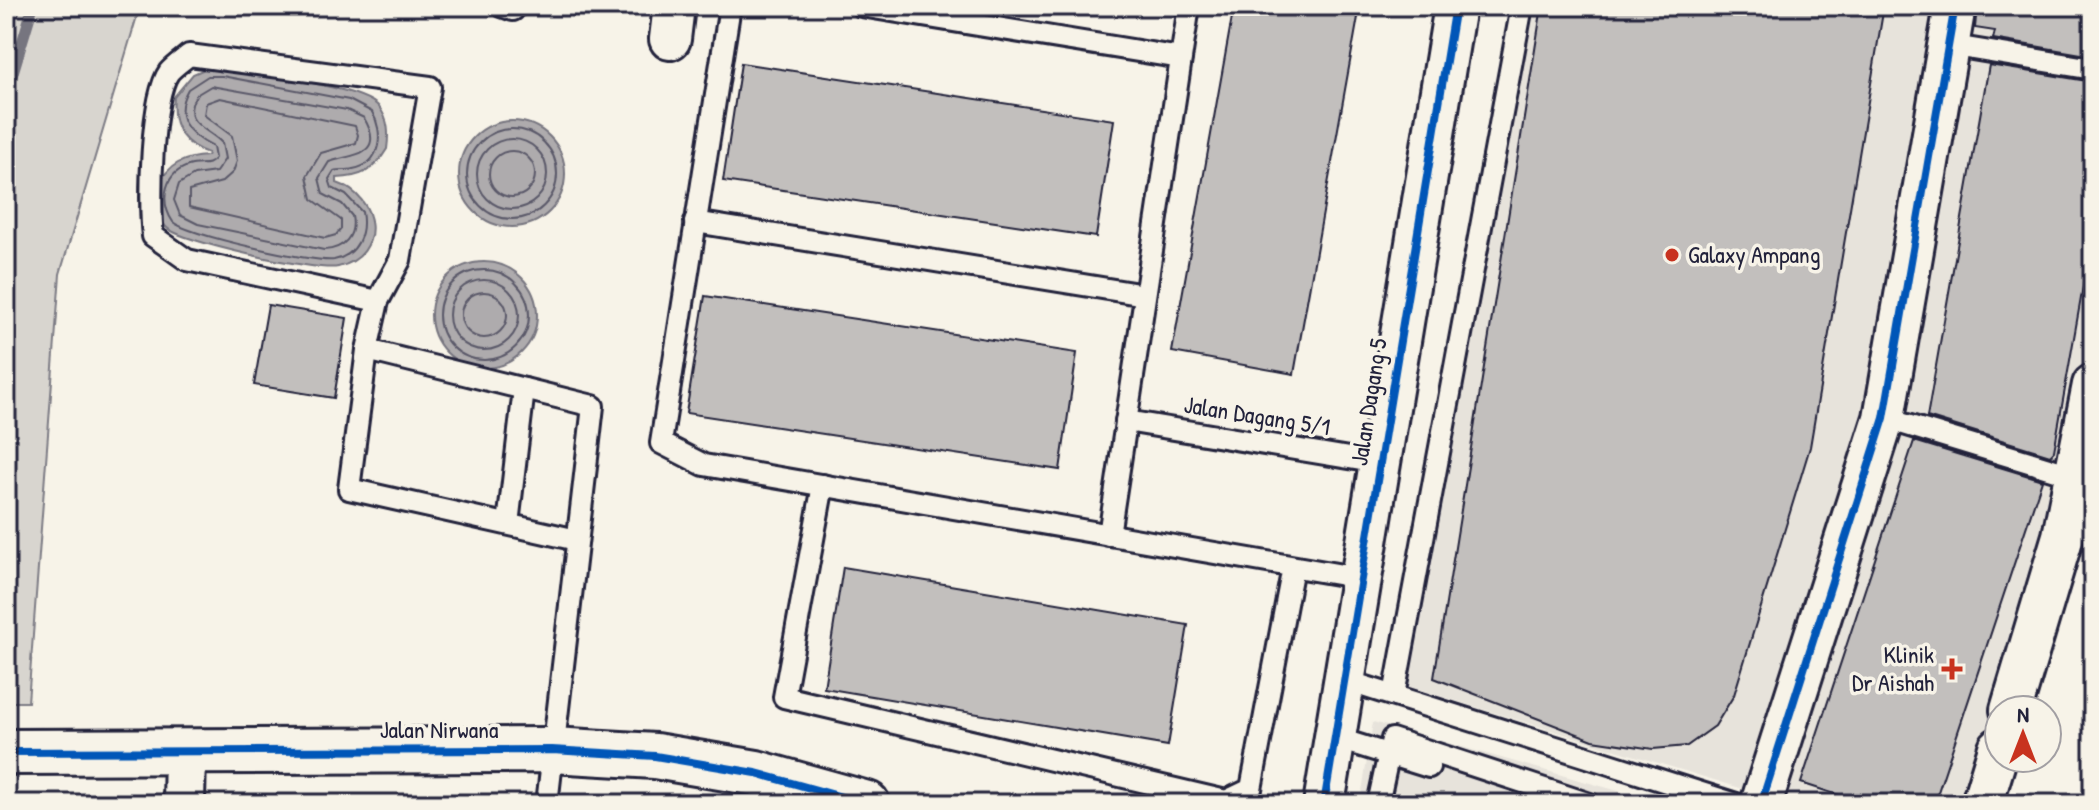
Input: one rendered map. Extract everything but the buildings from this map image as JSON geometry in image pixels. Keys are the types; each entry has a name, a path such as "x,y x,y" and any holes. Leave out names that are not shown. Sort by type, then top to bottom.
{"street":[{"name":"Jalan Dagang 5","path":"1324,804 1455,6"},
{"path":"1761,804 1884,418 1955,6"},
{"path":"2016,694 2063,536 2093,385"},
{"name":"Jalan Nirwana","path":"6,752 552,750 655,756 752,788 867,804"},
{"path":"184,804 185,752"},
{"path":"1982,804 1991,774"}],"lane":[{"path":"730,6 661,443 704,465 1360,578"},
{"path":"861,6 1181,58"},
{"path":"1109,535 1189,6"},
{"path":"1394,695 1522,6"},
{"path":"1948,45 2093,69"},
{"path":"378,301 187,260 153,236 149,205 154,135 168,73 189,55 430,87 400,260 378,301 367,350 349,489 577,540"},
{"path":"695,222 1145,295"},
{"path":"367,350 593,406 547,804"},
{"path":"508,524 524,389"},
{"path":"1884,418 2075,476"},
{"name":"Jalan Dagang 5/1","path":"1126,421 1379,463"},
{"path":"823,485 784,697 1226,801 1251,789 1293,567"},
{"path":"1344,680 1736,804"},
{"path":"1336,738 1429,767"},
{"path":"1378,804 1392,739 1590,804"}],"shaded area":[{"path":"20,6 140,6 60,274 28,702 6,702 6,51"},
{"path":"1532,6 2093,6 2093,321 2050,527 2001,694 1983,694 1983,753 1968,804 1792,804 1404,685"},
{"path":"1373,722 1665,804 1360,804"}],"water":[{"path":"207,68 281,77 330,87 352,93 379,107 388,127 387,149 377,163 366,171 337,178 337,183 362,200 372,226 364,251 354,261 338,267 305,265 221,248 166,227 159,212 158,185 178,163 207,156 208,153 191,144 180,132 174,116 174,97 193,74"},
{"path":"512,121 532,125 550,136 561,154 565,174 561,194 550,212 532,223 512,227 492,223 474,212 463,194 459,174 463,154 474,136 492,125"},
{"path":"484,262 504,266 521,278 533,295 537,315 533,335 521,352 504,364 484,368 464,364 447,352 435,335 431,315 435,295 447,278 464,266"}],"waterway":[{"path":"6,96 33,6"}],"cycle path":[{"path":"1324,804 1455,6"},
{"path":"1761,804 1884,418 1955,6"},
{"path":"6,752 552,750 655,756 756,773 867,804"}],"place":[{"name":"Galaxy Ampang","path":"1672,255"},
{"name":"Klinik Dr Aishah","path":"1952,669"}]}
